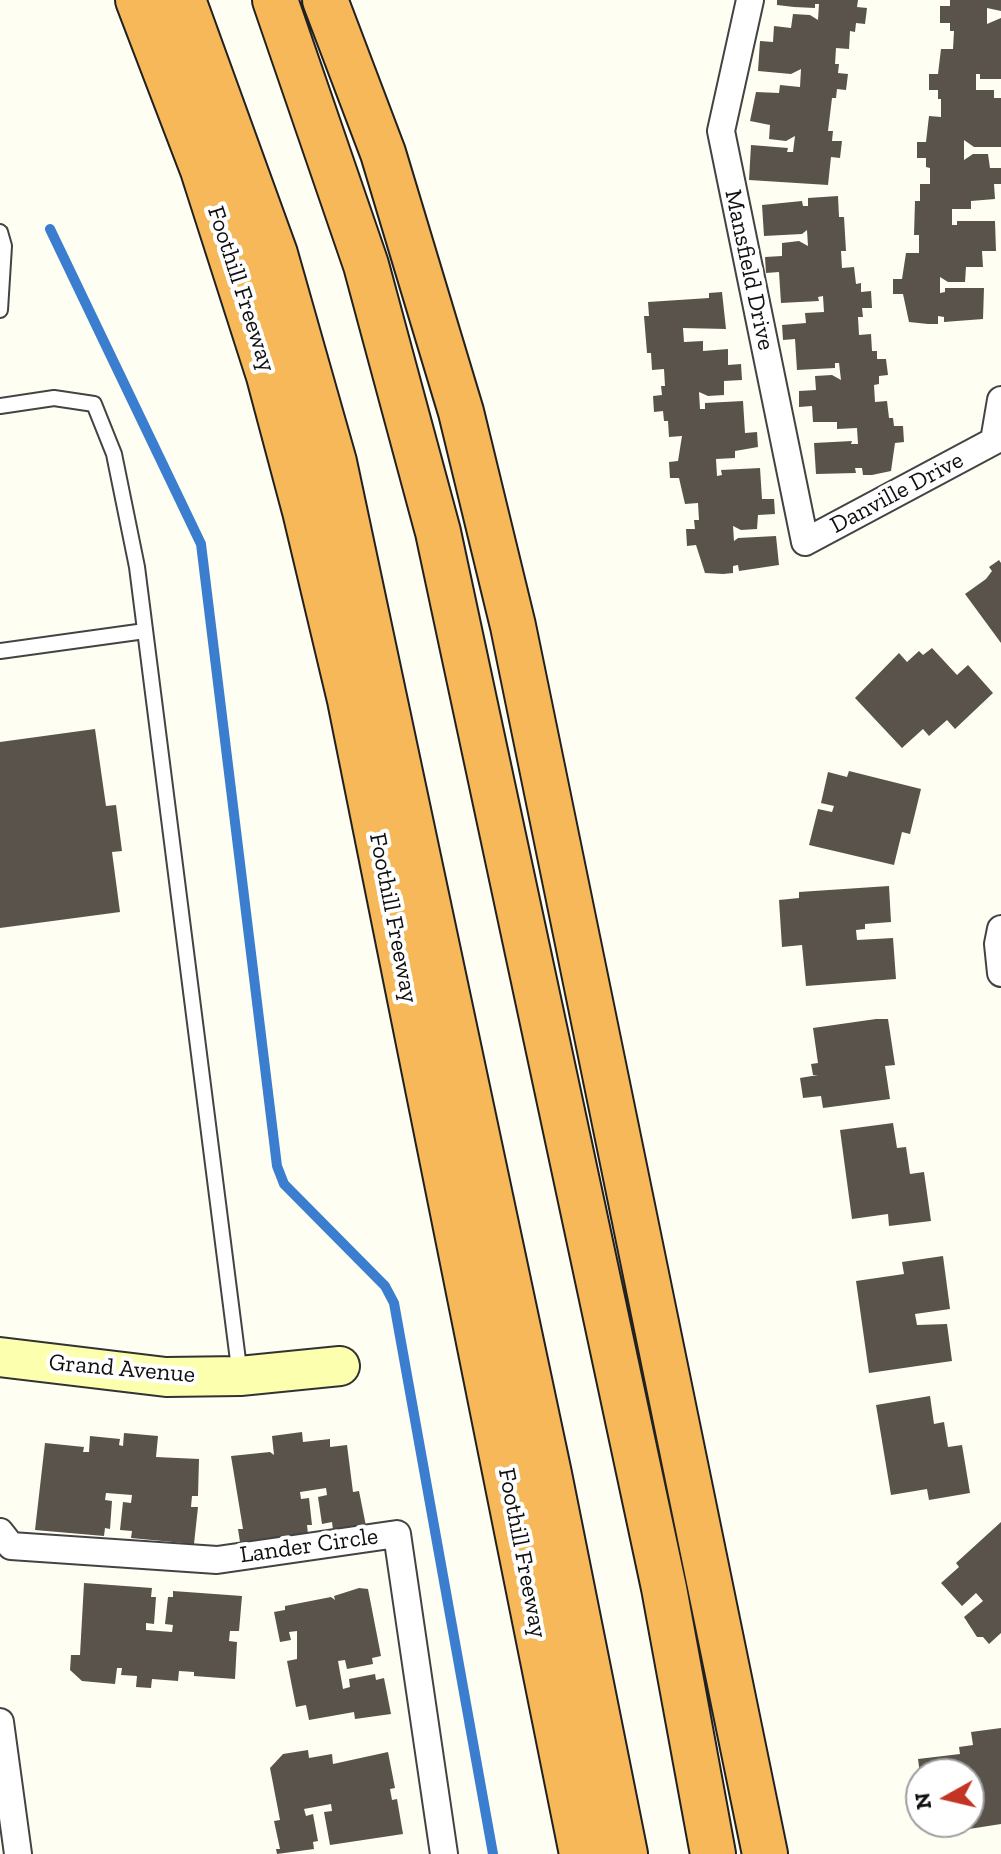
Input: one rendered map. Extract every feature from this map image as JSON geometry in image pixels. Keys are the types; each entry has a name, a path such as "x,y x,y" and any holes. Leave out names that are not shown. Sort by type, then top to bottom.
{"highway":[{"name":"Foothill Freeway","path":"138,0 203,170 269,376 305,511 350,700 582,1854"},
{"path":"183,0 275,254 334,462 382,675 625,1854"},
{"path":"275,0 366,265 438,532 664,1588 713,1854"},
{"path":"325,0 383,153 457,396 513,626 765,1854"}],"street":[{"name":"Mansfield Drive","path":"750,0 721,131 805,542"},
{"name":"Danville Drive","path":"805,542 994,441 1001,400"},
{"path":"1001,929 998,944 1001,973"},
{"name":"Grand Avenue","path":"0,1357 166,1377 240,1376 340,1366"},
{"name":"Lander Circle","path":"0,1532 11,1546 217,1560 397,1534 439,1853"},
{"path":"0,1722 18,1854"}],"lane":[{"path":"0,232 4,246 0,310"},
{"path":"0,406 54,398 94,404 114,454 137,567 240,1376"},
{"path":"0,651 145,631"}],"building":[{"path":"777,0 858,0 857,7 867,8 865,24 856,23 855,32 850,31 849,49 836,48 838,73 848,74 846,90 837,89 836,98 832,98 828,131 833,131 832,141 842,141 840,158 831,157 828,185 749,180 751,145 788,148 787,152 793,152 795,136 786,141 769,139 770,125 750,121 756,92 779,93 780,85 800,87 801,69 791,74 758,71 760,41 773,42 774,26 791,28 793,14 810,15 818,20 819,4 815,4 815,8 794,7 777,5"},
{"path":"950,0 1001,0 1001,11 987,8 987,24 1001,18 1001,79 980,79 980,74 976,74 976,90 994,90 994,98 1001,98 1001,147 974,147 964,140 964,160 973,154 988,154 990,168 1001,168 1001,184 994,184 995,199 971,201 971,209 952,209 952,225 957,225 957,221 995,221 996,251 982,251 983,267 966,267 965,282 948,282 940,277 940,293 945,292 945,288 984,288 983,319 944,322 944,317 938,316 938,324 928,324 909,322 903,294 893,294 893,279 902,279 906,253 919,253 919,235 914,235 915,201 920,201 920,184 930,184 930,168 926,167 926,158 917,158 917,142 926,142 929,116 941,117 941,99 938,99 938,90 929,90 929,74 938,74 941,49 953,49 954,31 950,31 950,23 940,23 940,6 950,6"},
{"path":"838,196 839,217 844,217 846,251 841,251 842,268 854,267 856,284 861,283 861,292 871,291 872,308 862,308 863,317 858,317 859,335 871,334 872,351 877,351 877,359 886,359 888,375 879,376 879,384 874,385 875,402 887,401 889,418 893,418 894,426 903,426 904,442 895,443 891,471 872,475 863,475 862,468 855,468 856,473 816,474 814,443 852,441 851,444 858,444 857,428 837,429 837,422 813,422 812,406 799,407 799,391 816,390 815,376 832,375 841,380 839,363 835,363 835,368 797,370 795,339 783,340 782,325 806,323 805,313 824,312 823,296 818,297 819,301 781,303 779,272 766,273 765,257 782,256 782,243 799,241 808,246 807,230 802,234 764,236 762,205 802,201 803,206 808,206 808,198"},
{"path":"722,292 726,329 683,328 684,342 703,341 703,351 728,349 728,365 741,364 742,380 724,381 724,395 708,396 699,392 700,409 705,409 705,403 743,401 745,433 757,432 758,447 735,451 735,458 716,459 717,476 722,475 721,470 760,468 762,499 774,499 775,514 758,515 757,529 741,530 733,526 734,541 738,538 776,536 779,565 739,571 738,565 733,566 733,573 723,574 705,573 696,545 687,546 686,529 695,529 694,520 699,520 698,503 685,504 679,478 670,478 669,462 678,461 682,436 669,437 668,421 664,421 663,411 654,412 653,396 662,395 661,386 665,386 664,369 652,370 651,353 647,353 644,316 649,316 648,302 709,298 709,293"},
{"path":"999,560 1001,643 965,594 986,579 992,571 989,567"},
{"path":"932,648 957,675 968,665 993,693 955,729 947,720 929,736 923,729 902,748 855,698 899,653 907,662 919,651 923,655"},
{"path":"95,729 106,806 116,805 122,851 112,852 120,912 0,928 0,742"},
{"path":"849,771 921,789 910,834 902,832 894,865 809,845 818,809 832,812 834,806 821,803 828,772 847,777"},
{"path":"889,886 891,922 865,924 865,929 856,930 857,940 893,938 896,979 806,986 802,945 782,947 779,900 799,898 799,892"},
{"path":"888,1019 895,1065 885,1066 890,1099 823,1108 821,1096 803,1098 800,1078 818,1075 813,1075 811,1064 818,1063 813,1028"},
{"path":"893,1123 897,1148 906,1147 910,1174 924,1172 931,1221 889,1226 888,1214 852,1219 840,1130"},
{"path":"943,1256 950,1309 915,1314 917,1325 947,1324 952,1361 869,1373 856,1281 904,1274 902,1262"},
{"path":"930,1396 934,1424 944,1422 948,1447 962,1445 970,1493 929,1500 927,1489 891,1495 876,1405"},
{"path":"302,1432 303,1442 330,1439 330,1447 347,1445 353,1492 359,1491 366,1526 333,1530 332,1522 322,1524 318,1497 327,1495 326,1488 300,1492 301,1499 309,1498 312,1525 307,1525 308,1534 240,1542 238,1529 243,1529 231,1456 270,1452 274,1455 272,1436"},
{"path":"124,1433 158,1436 156,1457 199,1459 198,1496 192,1496 191,1507 198,1507 194,1544 131,1538 132,1531 120,1530 123,1502 131,1503 132,1495 106,1493 105,1500 112,1501 110,1529 105,1528 104,1536 35,1530 45,1443 84,1447 83,1452 89,1452 90,1436 120,1439 119,1445 123,1446"},
{"path":"1001,1522 1001,1633 989,1644 983,1637 977,1637 964,1617 983,1601 976,1593 962,1606 941,1583 959,1567 956,1563"},
{"path":"84,1583 152,1588 151,1597 156,1597 154,1624 146,1623 146,1630 172,1632 173,1625 165,1624 168,1597 173,1597 173,1591 242,1596 239,1631 230,1631 229,1641 237,1642 235,1679 194,1676 194,1672 179,1671 178,1681 152,1679 151,1688 136,1687 137,1676 121,1675 122,1668 117,1668 115,1684 82,1681 70,1670 71,1655 80,1655"},
{"path":"359,1588 368,1589 381,1656 372,1658 373,1664 347,1669 345,1660 338,1661 343,1689 350,1687 349,1679 375,1674 376,1680 384,1678 391,1714 355,1719 354,1712 309,1720 306,1705 296,1707 287,1661 297,1659 297,1631 289,1632 291,1640 280,1642 274,1612 285,1610 285,1606 331,1597 335,1600 334,1596"},
{"path":"1001,1728 1001,1824 985,1826 985,1758 926,1758 960,1754 959,1747 973,1745 971,1732"},
{"path":"308,1750 309,1758 332,1754 333,1764 388,1752 395,1788 390,1789 392,1800 397,1799 403,1834 330,1845 324,1812 332,1811 331,1804 304,1809 306,1816 313,1814 318,1841 313,1842 314,1849 277,1854 276,1849 280,1849 274,1821 280,1820 270,1768 283,1754"}],"waterway":[{"path":"50,229 201,544 277,1166 284,1184 385,1286 394,1303 493,1854"}]}
